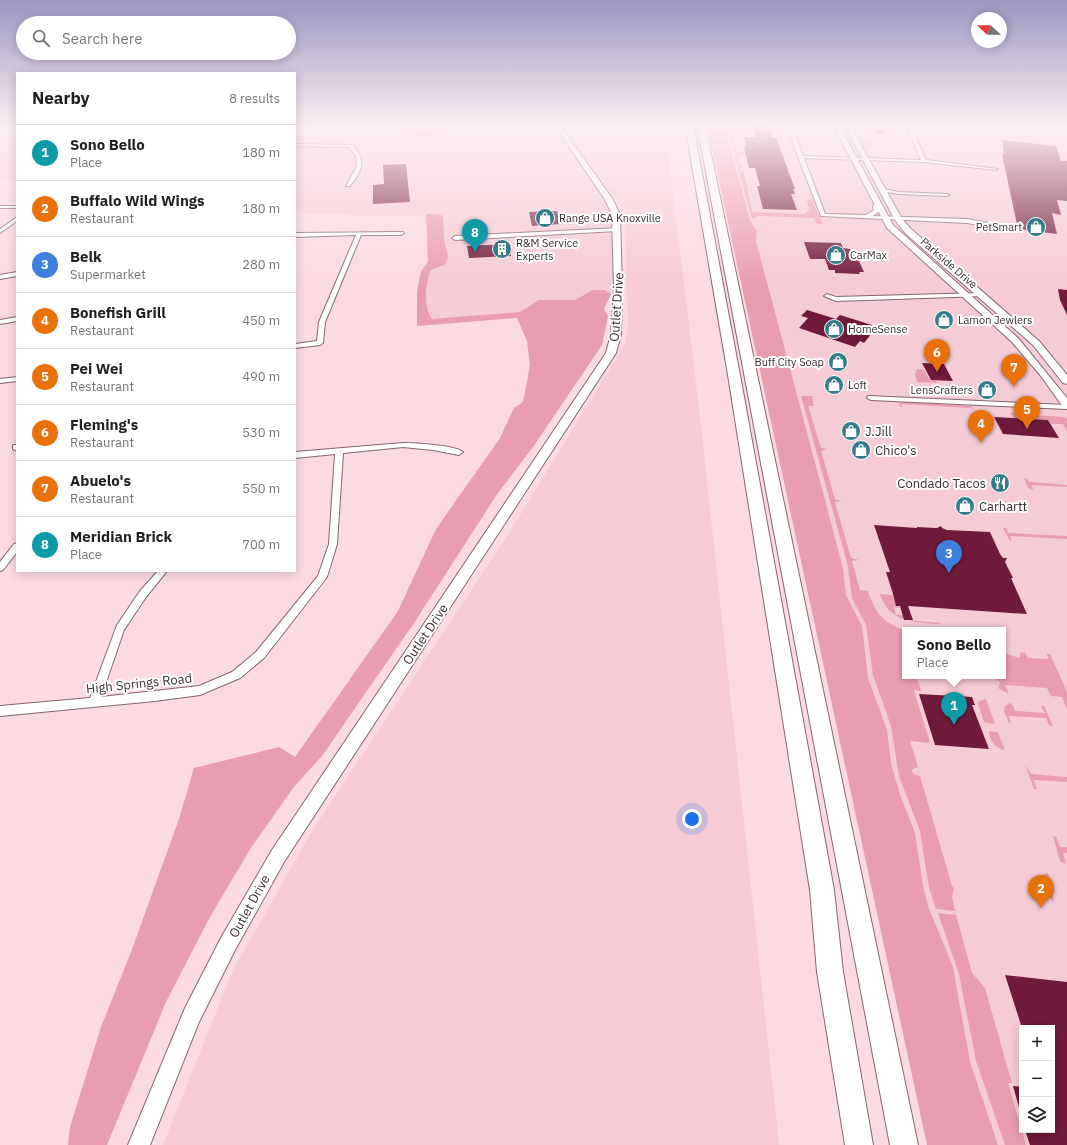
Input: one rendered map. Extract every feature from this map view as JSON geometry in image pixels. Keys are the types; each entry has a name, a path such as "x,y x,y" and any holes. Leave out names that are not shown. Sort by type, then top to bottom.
{"highway":[{"path":"699,178 734,375 820,882 830,972 859,1145"},
{"path":"712,178 904,1145"}],"street":[{"path":"348,185 355,178"},
{"name":"Outlet Drive","path":"139,1145 166,1073 201,996 248,905 278,856 611,353 616,340 617,327 618,289 616,214 611,202 594,178"},
{"path":"808,178 823,215 968,221 1009,228"},
{"name":"Parkside Drive","path":"865,178 885,218 898,234 968,296 1022,347 1067,406"},
{"name":"Parkside Drive","path":"876,178 898,218 920,243 1036,343 1067,381"},
{"path":"884,193 947,195"},
{"path":"884,193 899,193"},
{"path":"867,217 877,211 875,206 877,202"},
{"path":"0,207 16,207"},
{"path":"0,231 16,220"},
{"path":"455,238 617,229"},
{"path":"296,235 401,233"},
{"path":"296,346 320,343 322,322 359,234"},
{"path":"0,277 16,274"},
{"path":"827,296 836,299 982,295"},
{"path":"0,322 16,319"},
{"path":"0,381 16,379"},
{"path":"871,398 1067,406"},
{"path":"296,455 403,446 433,447 459,452"},
{"name":"High Springs Road","path":"0,711 156,696 200,690 236,675 260,655 322,577 333,544 339,451"},
{"path":"0,568 16,547"},
{"path":"94,701 120,628 143,594 162,572"}],"shaded area":[{"path":"296,178 671,178 699,408 779,1145 163,1145 233,970 314,828 509,533 625,344 628,326 624,214 615,199 604,201 608,206 614,237 611,294 604,309 417,326 417,292 421,271 428,262 426,215 380,216 302,213 296,208"},
{"path":"719,178 739,178 750,220 757,231 756,241 843,568 846,595 862,626 868,678 887,730 891,763 900,795 915,833 923,886 928,906 953,967 970,1062 998,1145 927,1145"},
{"path":"736,178 1067,178 1067,1145 986,1145"},
{"path":"741,178 745,178 752,212 805,214 809,210 807,200 812,199 823,224 817,224 814,218 759,216 752,219"},
{"path":"426,214 439,214 443,216 444,239 448,257 446,264 431,270 427,281 426,302 432,319 520,312 539,300 575,300 593,290 605,290 611,294 604,309 608,316 602,345 533,447 498,493 414,623 322,756 293,788 251,848 211,915 166,1002 107,1145 68,1145 70,1127 101,1027 131,952 179,819 194,768 279,747 295,757 398,611 436,529 500,438 514,408 523,402 530,365 527,341 517,318 417,326 417,292 421,271 428,262"},
{"path":"917,369 924,370 930,380 936,381 937,383 917,382 915,375"},
{"path":"801,396 812,396 814,406 808,406 821,448 827,449 821,451 835,499 842,501 835,502 851,558 859,560 852,561 860,590 868,591 873,605 886,621 902,629 902,679 917,679 921,691 914,690 930,743 910,741 918,767 911,770 914,774 920,776 952,886 954,888 952,897 955,911 936,909 929,888 920,831 899,776 891,726 873,675 866,625 852,598 848,566"},
{"path":"902,402 971,406 974,411 971,408 902,404 901,408 899,404"},
{"path":"1010,413 1064,417 1067,419 1067,432 1063,424 1051,424 1049,420 1014,418"},
{"path":"1024,478 1030,482 1067,485 1067,487 1032,485 1033,490 1028,488"},
{"path":"1003,528 1006,528 1008,533 1067,536 1067,539 1010,536 1012,540 1010,541"},
{"path":"880,594 893,595 896,605 900,608 894,607 896,615 903,615 904,619 896,616 891,612"},
{"path":"907,620 942,623 923,623"},
{"path":"1020,652 1025,653 1028,658 1048,659 1047,654 1050,654 1067,692 1067,709 1062,697 1051,696 1047,688 1005,685 1009,694 998,688 1000,682 995,679 1006,679 1006,654 1020,658"},
{"path":"986,699 995,724 984,722 978,704 979,701"},
{"path":"1010,703 1013,705 1015,711 1045,713 1041,706 1044,706 1053,726 1049,725 1046,718 1009,716 1011,723 1009,723 1004,711 1005,706"},
{"path":"989,731 998,732 1005,750 998,748 993,743"},
{"path":"1025,765 1031,774 1067,777 1067,782 1034,780 1037,789 1034,789"},
{"path":"1053,836 1056,837 1060,847 1067,847 1067,853 1063,853 1066,864 1060,861"},
{"path":"1047,873 1049,875 1054,902 1049,897 1042,877"},
{"path":"938,913 956,915 972,973 985,988 1012,1083 1008,1083 1019,1121 1019,1133 1023,1133 1026,1145 1005,1145 976,1061 959,974"}],"building":[{"path":"384,178 408,178 410,202 373,204 373,185 384,184"},
{"path":"758,178 791,178 795,189 793,189 795,194 791,194 797,210 763,209 757,186 760,186"},
{"path":"1007,178 1067,178 1067,201 1057,200 1061,215 1052,213 1057,234 1018,229"},
{"name":"Range USA Knoxville","path":"557,211 561,224 532,226 529,212"},
{"name":"CarMax","path":"804,242 841,243 843,248 850,249 851,251 862,252 865,259 858,259 864,272 859,272 860,274 835,273 835,270 829,270 825,259 810,259"},
{"path":"508,244 511,256 469,258 467,246"},
{"path":"1058,289 1067,290 1067,315 1060,300"},
{"name":"HomeSense","path":"807,310 836,319 840,315 872,325 867,331 872,333 864,343 860,341 855,347 799,328 808,318 801,316"},
{"path":"922,363 944,364 953,381 931,380"},
{"path":"994,417 1048,420 1059,438 1003,434"},
{"path":"874,525 917,528 937,528 941,526 947,530 990,532 1000,554 1003,558 1007,558 1005,562 1027,614 908,606 913,620 904,620 900,606 896,606 886,572 890,572"},
{"path":"919,694 972,697 975,705 972,705 989,749 935,745"},
{"path":"1005,975 1067,982 1067,1145 1030,1145 1026,1133 1055,1133 1055,1025 1021,1025"},
{"path":"1013,1086 1019,1087 1019,1107"}],"place":[{"name":"Range USA Knoxville","path":"545,218"},
{"name":"PetSmart","path":"1036,227"},
{"name":"R&M Service Experts","path":"502,249"},
{"name":"Meridian Brick","path":"475,252"},
{"name":"CarMax","path":"836,255"},
{"name":"Lamon Jewlers","path":"944,320"},
{"name":"HomeSense","path":"834,329"},
{"name":"Buff City Soap","path":"838,362"},
{"name":"Fleming's","path":"937,372"},
{"name":"Loft","path":"834,385"},
{"name":"Abuelo's","path":"1014,387"},
{"name":"LensCrafters","path":"987,390"},
{"name":"Pei Wei","path":"1027,429"},
{"name":"J.Jill","path":"851,431"},
{"name":"Bonefish Grill","path":"981,443"},
{"name":"Chico's","path":"861,450"},
{"name":"Condado Tacos","path":"1000,483"},
{"name":"Carhartt","path":"965,506"},
{"name":"Belk","path":"949,573"},
{"name":"Sono Bello","path":"954,725"},
{"name":"Buffalo Wild Wings","path":"1041,908"}]}
